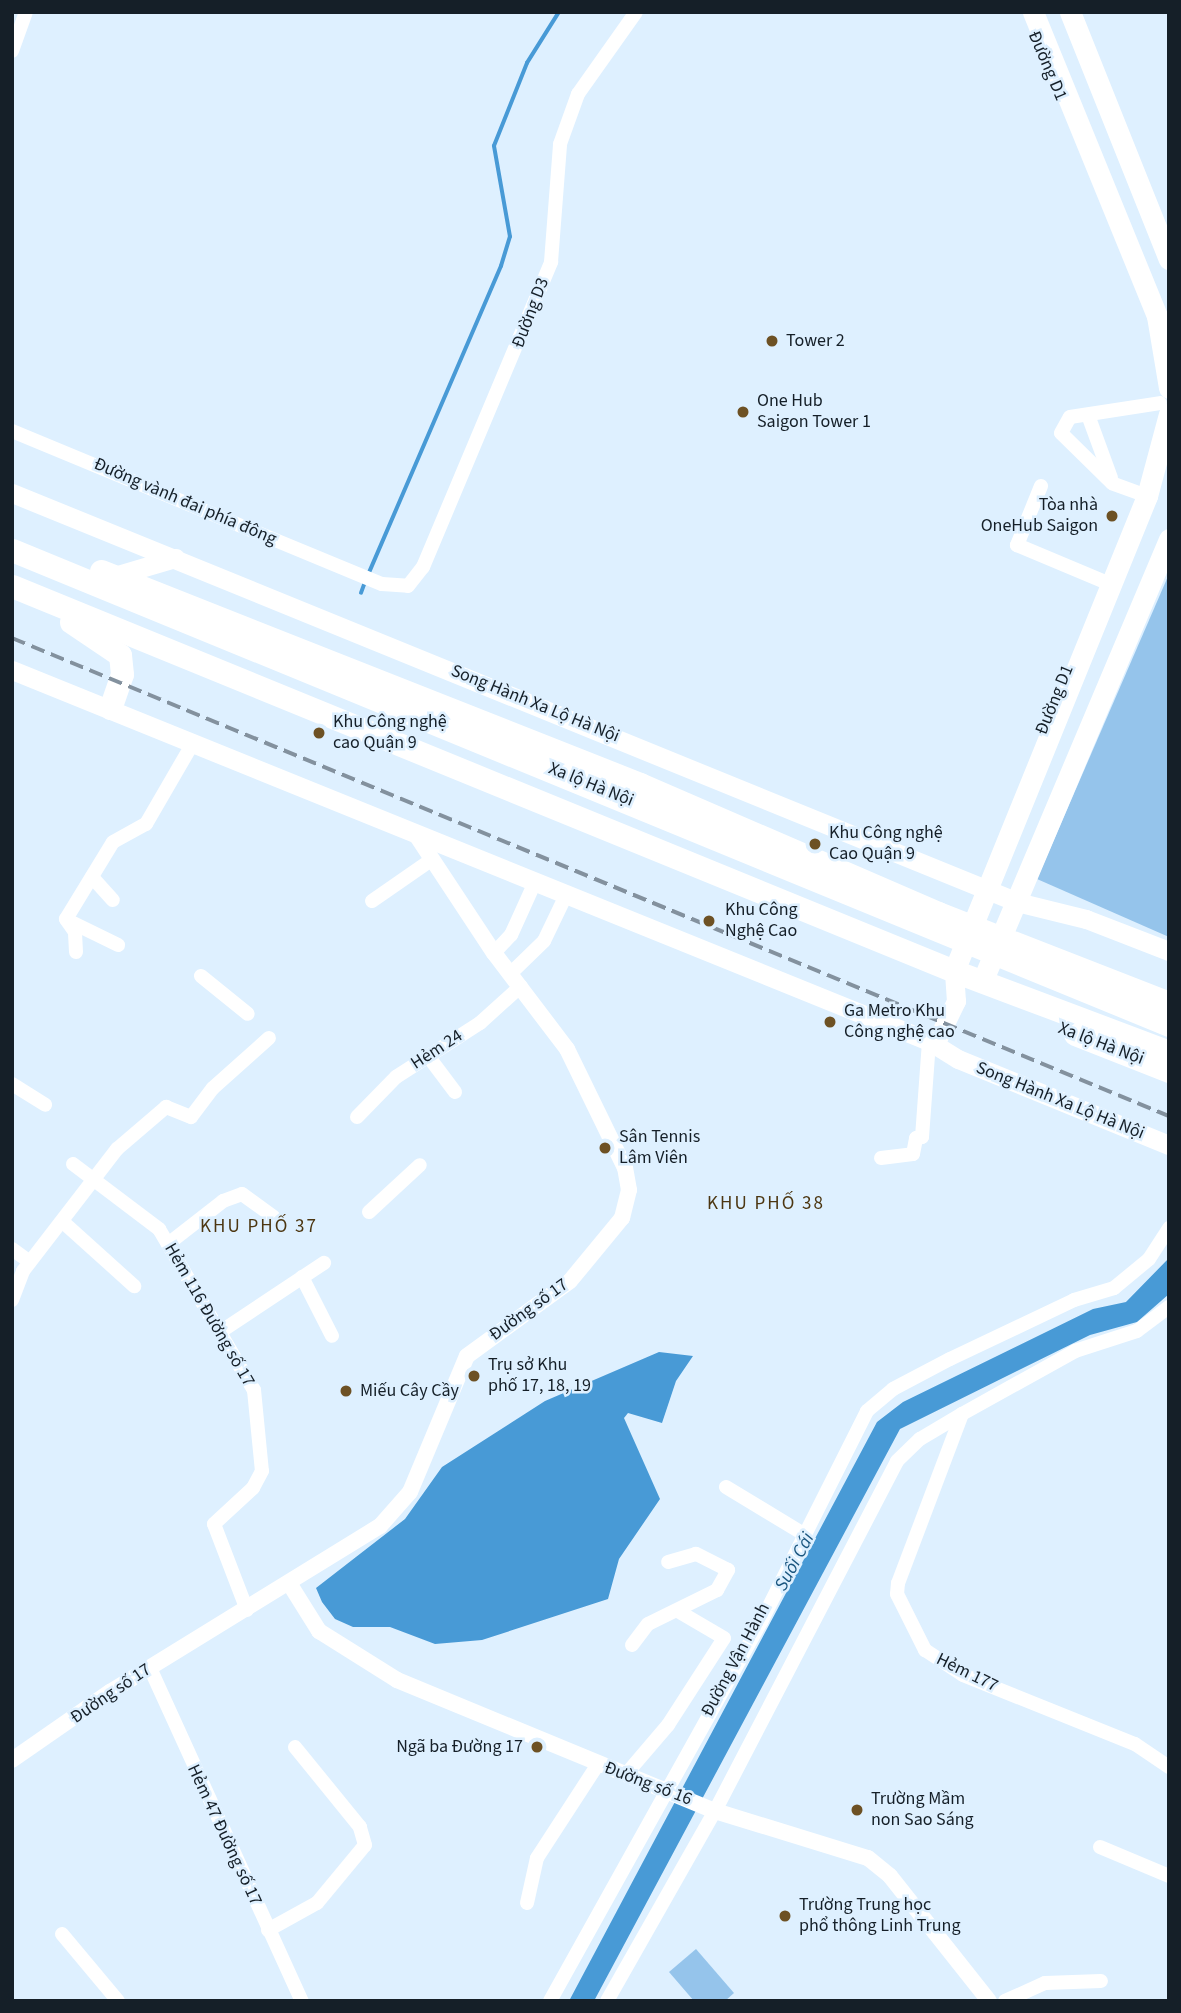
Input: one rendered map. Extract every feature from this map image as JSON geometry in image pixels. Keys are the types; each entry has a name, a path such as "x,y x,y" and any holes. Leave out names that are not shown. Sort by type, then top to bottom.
{"highway":[{"name":"Xa lộ Hà Nội","path":"12,533 640,784 969,934"},
{"name":"Xa lộ Hà Nội","path":"12,550 402,714 592,784 998,945 1055,979 1169,1025"},
{"name":"Xa lộ Hà Nội","path":"12,586 963,986 1167,1064"},
{"path":"42,598 120,655 122,674 110,708"},
{"path":"592,784 640,784"},
{"name":"Xa lộ Hà Nội","path":"998,945 1031,949 1169,1003"},
{"path":"1031,949 1055,979"}],"main road":[{"name":"Đường D1","path":"1025,12 1061,104 1075,116"},
{"name":"Đường D1","path":"963,986 969,934 1110,578 1151,486 1166,401 1157,316 1033,12"},
{"path":"1070,12 1169,260"},
{"path":"1079,12 1110,88 1108,108"},
{"path":"1100,179 1131,166"},
{"path":"1152,218 1169,237"},
{"name":"Song Hành Xa Lộ Hà Nội","path":"12,493 1017,902 1060,911 1169,951"},
{"path":"1134,525 1169,540"},
{"name":"Đường D1","path":"932,1042 963,986 998,945 1169,540"},
{"path":"114,576 175,558"},
{"name":"Song Hành Xa Lộ Hà Nội","path":"12,670 932,1042 954,1054 960,1051 1156,1133 1169,1145"},
{"name":"Song Hành Xa Lộ Hà Nội","path":"1060,911 1083,929 1169,965"}],"street":[{"path":"12,51 26,12"},
{"name":"Đường D3","path":"383,584 408,586 423,568 551,262 561,144 578,94 636,12"},
{"path":"1151,486 1112,483 1061,433 1070,417 1166,401"},
{"path":"1088,415 1112,483"},
{"name":"Đường vành đai phía đông","path":"12,430 383,584"},
{"path":"1041,486 1017,545 1110,578"},
{"path":"66,919 113,842 146,824 193,743"},
{"name":"Đường số 17","path":"12,1760 150,1668 380,1526 400,1506 428,1454 467,1356 570,1281 622,1218 629,1190 616,1145 550,1019 494,953 415,833"},
{"path":"372,901 431,860"},
{"path":"92,877 113,900"},
{"path":"494,953 511,935 535,882"},
{"path":"510,974 544,941 566,895"},
{"path":"66,919 118,945"},
{"path":"66,919 75,932 76,952"},
{"path":"201,976 248,1014"},
{"name":"Hẻm 24","path":"357,1117 396,1077 521,986"},
{"path":"12,1300 30,1262 117,1149 155,1112 166,1107 188,1119 213,1088 269,1038"},
{"path":"881,1158 913,1154 916,1138 922,1137 932,1042"},
{"path":"428,1056 455,1092"},
{"path":"12,1084 45,1105"},
{"name":"Hẻm 116 Đường số 17","path":"74,1164 94,1182 103,1183 145,1214 168,1244 254,1390 262,1471 253,1488 214,1524 247,1610"},
{"path":"369,1212 420,1165"},
{"path":"168,1244 242,1194 274,1217"},
{"path":"63,1222 134,1286"},
{"name":"Đường Vận Hành","path":"550,2001 671,1790 761,1622 802,1533 859,1423 877,1401 950,1359 1074,1300 1114,1288 1149,1259 1169,1228"},
{"path":"12,1249 30,1262"},
{"path":"220,1332 324,1263"},
{"path":"302,1277 332,1336"},
{"path":"607,2001 892,1469 920,1439 962,1414 1075,1351 1137,1331 1169,1307"},
{"name":"Hẻm 177","path":"962,1414 898,1583 897,1594 925,1650 963,1675 1123,1739 1167,1766"},
{"path":"726,1487 802,1533"},
{"path":"632,1645 648,1624 717,1590 728,1570 696,1554 668,1562"},
{"name":"Đường số 16","path":"289,1583 319,1631 358,1658 598,1765 671,1790 709,1809 868,1858 890,1876 989,2001"},
{"path":"627,1773 668,1725 724,1639 678,1611"},
{"name":"Hẻm 47 Đường số 17","path":"150,1668 302,2001"},
{"path":"268,1930 317,1903 365,1845 360,1827 295,1747"},
{"path":"527,1903 537,1858 598,1765"},
{"path":"1100,1847 1169,1876"},
{"path":"62,1934 118,2001"},
{"path":"1005,2001 1045,1983 1101,1981"}],"shaded area":[{"path":"1169,574 1169,937 1037,879"},
{"path":"1169,1258 1169,1294 1137,1322 1090,1335 900,1429 594,2001 569,2001 877,1422 903,1402 1093,1309 1126,1302"},
{"path":"659,1352 693,1356 676,1381 662,1423 628,1413 624,1418 660,1499 619,1559 608,1599 482,1640 435,1644 390,1627 353,1627 335,1619 322,1602 316,1588 405,1519 442,1467 545,1401"},
{"path":"696,1949 734,1993 725,2001 694,2001 669,1972"}],"waterway":[{"path":"368,575 501,266 510,237 494,146 527,63 559,12"},
{"path":"361,593 365,582"}],"railway":[{"path":"12,638 1169,1116"}],"place":[{"name":"Tower 2","path":"772,341"},
{"name":"One Hub Saigon Tower 1","path":"743,412"},
{"name":"Tòa nhà OneHub Saigon","path":"1112,516"},
{"name":"Khu Công nghệ cao Quận 9","path":"319,733"},
{"name":"Khu Công nghệ Cao Quận 9","path":"815,844"},
{"name":"Khu Công Nghệ Cao","path":"709,921"},
{"name":"Ga Metro Khu Công nghệ cao","path":"830,1022"},
{"name":"Sân Tennis Lâm Viên","path":"605,1148"},
{"name":"Trụ sở Khu phố 17, 18, 19","path":"474,1376"},
{"name":"Miếu Cây Cầy","path":"346,1391"},
{"name":"Ngã ba Đường 17","path":"537,1747"},
{"name":"Trường Mầm non Sao Sáng","path":"857,1810"},
{"name":"Trường Trung học phổ thông Linh Trung","path":"785,1916"}],"district":[{"name":"KHU PHỐ 38","path":"766,1204"},
{"name":"KHU PHỐ 37","path":"259,1227"}],"water label":[{"name":"Suối Cái","path":"795,1562"}]}
